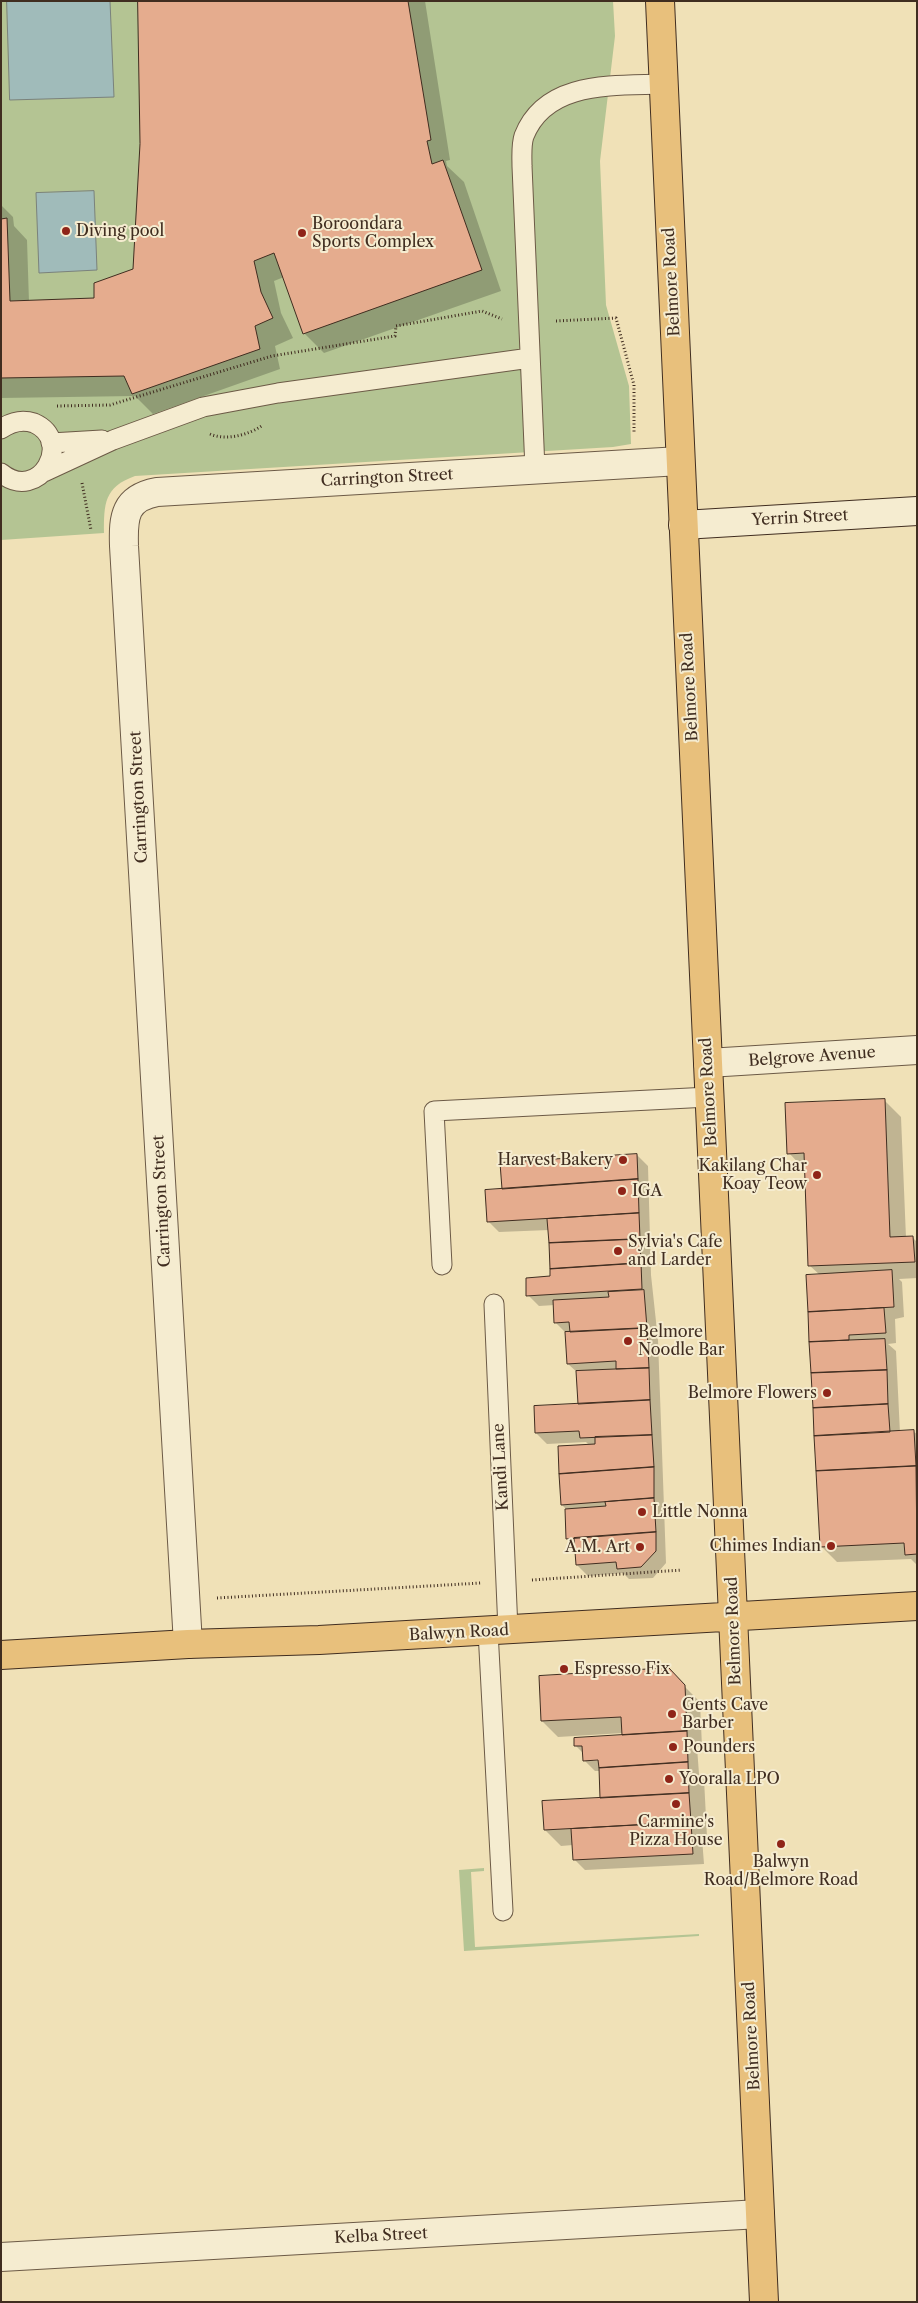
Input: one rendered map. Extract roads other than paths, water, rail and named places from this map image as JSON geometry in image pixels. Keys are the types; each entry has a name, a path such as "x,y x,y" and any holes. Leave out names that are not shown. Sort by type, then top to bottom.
{"main road":[{"name":"Belmore Road","path":"660,1 764,2302"},
{"name":"Balwyn Road","path":"1,1655 188,1644 319,1640 917,1606"}],"street":[{"name":"Carrington Street","path":"188,1644 125,556 124,529 127,511 136,499 145,494 158,492 680,461"},
{"name":"Yerrin Street","path":"683,525 917,511"},
{"name":"Belgrove Avenue","path":"708,1063 917,1050"},
{"name":"Kelba Street","path":"1,2257 760,2214"}],"lane":[{"path":"535,469 522,166 524,137 539,113 562,96 576,90 663,84"},
{"path":"1,473 8,478 23,481 31,480 113,440 178,415 229,401 530,358"},
{"path":"1,429 14,422 30,422 43,429 51,443 52,453 50,463 44,472"},
{"path":"51,443 113,440"},
{"path":"442,1265 434,1111 709,1097"},
{"name":"Kandi Lane","path":"494,1304 507,1582 498,1630 503,1911"}],"water":[{"path":"7,1 110,1 114,97 10,100"},
{"name":"Diving pool","path":"94,191 97,270 39,273 36,193"}],"place":[{"name":"Diving pool","path":"66,231"},
{"name":"Boroondara Sports Complex","path":"302,233"},
{"name":"Harvest Bakery","path":"623,1160"},
{"name":"Kakilang Char Koay Teow","path":"817,1175"},
{"name":"IGA","path":"622,1191"},
{"name":"Sylvia's Cafe and Larder","path":"618,1251"},
{"name":"Belmore Noodle Bar","path":"628,1341"},
{"name":"Belmore Flowers","path":"827,1393"},
{"name":"Little Nonna","path":"642,1512"},
{"name":"Chimes Indian","path":"831,1546"},
{"name":"A.M. Art","path":"640,1547"},
{"name":"Espresso Fix","path":"564,1669"},
{"name":"Gents Cave Barber","path":"672,1714"},
{"name":"Pounders","path":"673,1747"},
{"name":"Yooralla LPO","path":"669,1779"},
{"name":"Carmine's Pizza House","path":"676,1804"},
{"name":"Balwyn Road/Belmore Road","path":"781,1844"}]}
